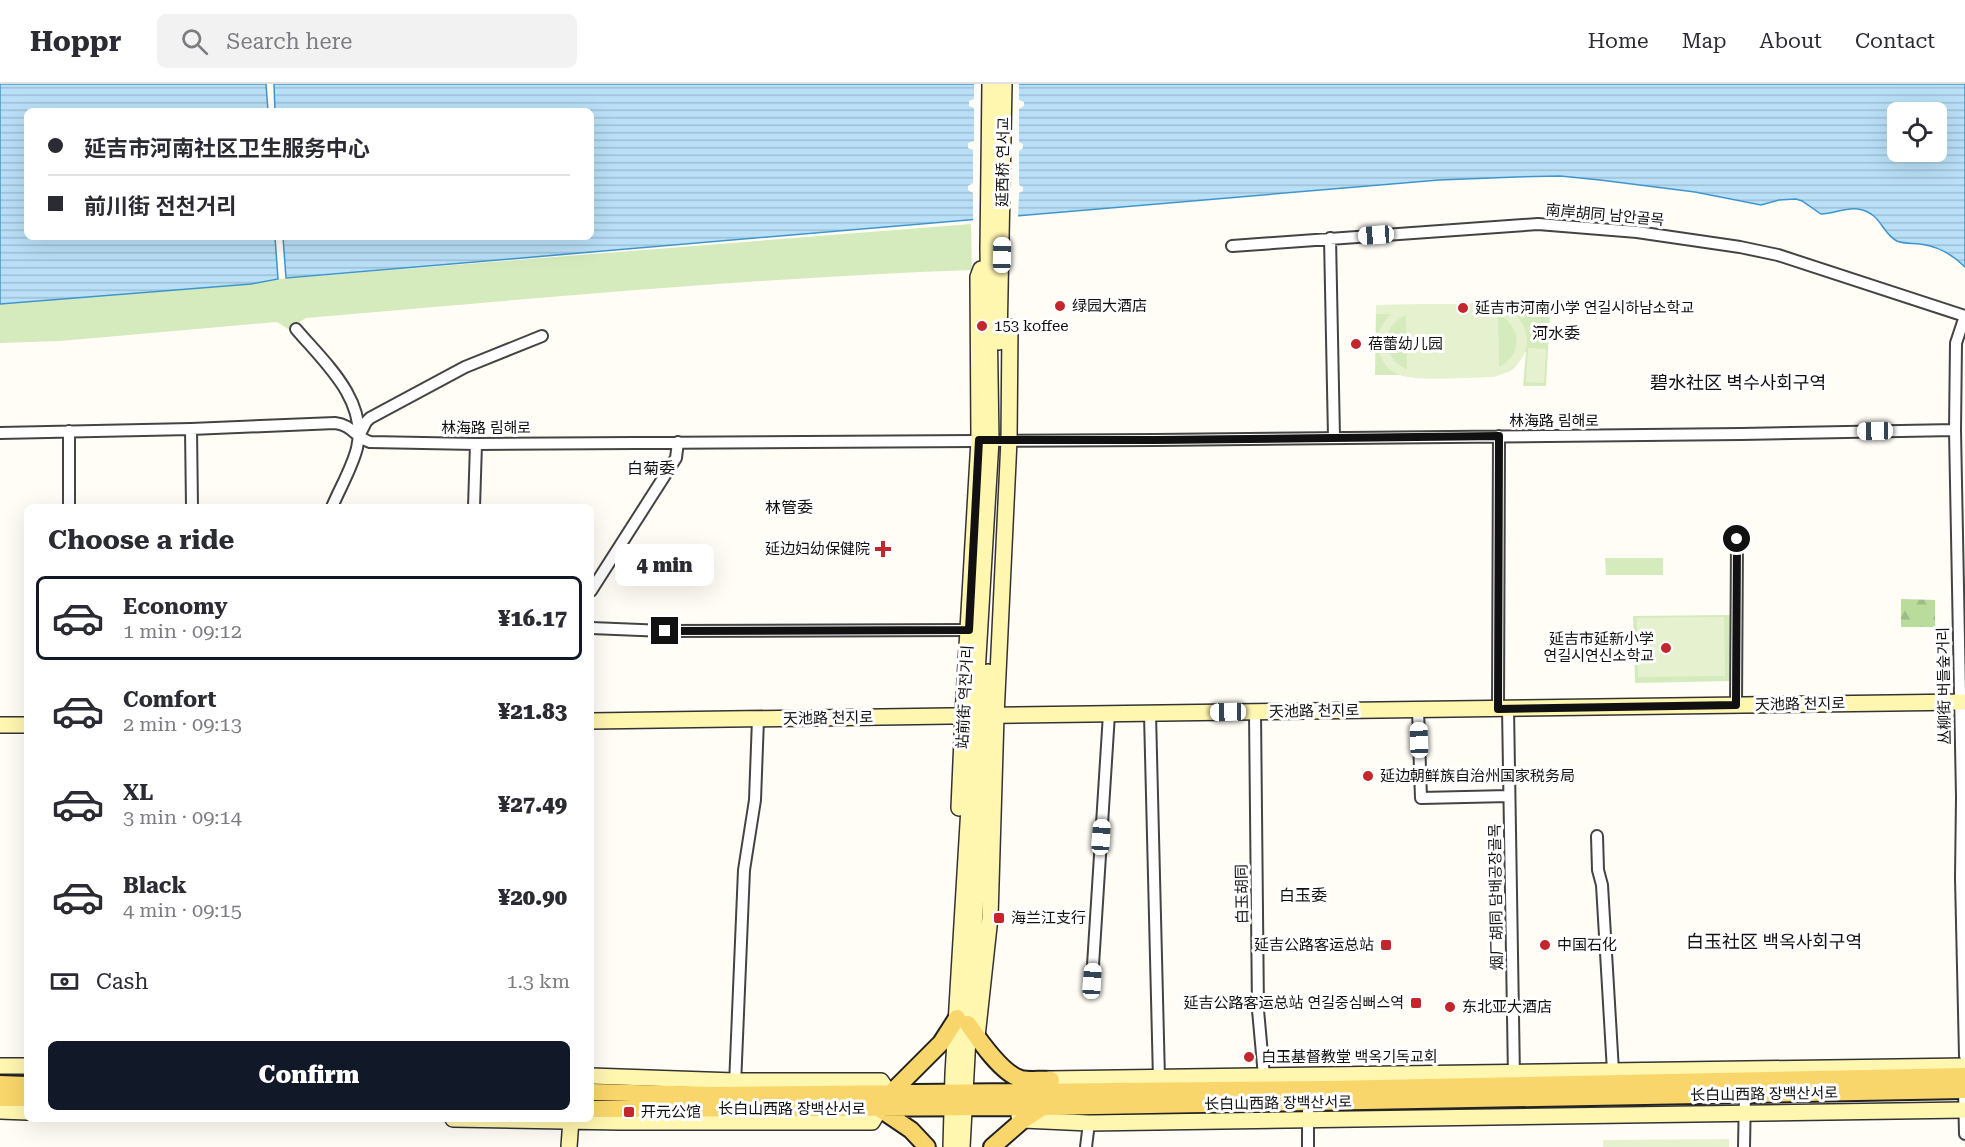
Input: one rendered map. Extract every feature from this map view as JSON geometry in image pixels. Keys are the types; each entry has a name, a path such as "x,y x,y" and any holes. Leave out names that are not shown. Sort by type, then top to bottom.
{"main road":[{"path":"890,1094 947,1036 967,1026 988,1052 1009,1072 1021,1079 1050,1079 1074,1090"},
{"name":"长白山西路 장백산서로","path":"594,1109 876,1115 959,1100 1074,1090 1327,1081 1965,1076"},
{"path":"0,1084 24,1085"},
{"name":"长白山西路 장백산서로","path":"594,1092 735,1088 890,1094 959,1100 1018,1114 1043,1107 1308,1111 1745,1094 1965,1090"},
{"path":"0,1098 24,1098"},
{"path":"992,1147 1018,1114"},
{"path":"876,1115 910,1130 927,1147"}],"street":[{"name":"延西桥 연서교","path":"990,84 993,243"},
{"name":"延西桥 연서교","path":"993,243 1004,84"},
{"name":"南岸胡同 남안골목","path":"1232,246 1538,224 1637,232 1778,255 1965,316"},
{"path":"1330,238 1334,437"},
{"name":"站前街 역전거리","path":"951,1147 967,1026 1001,270 993,243"},
{"name":"站前街 역전거리","path":"962,1147 959,1100 967,1026 990,916 980,716 969,630 994,440 993,243"},
{"name":"丛柳街 버들숲거리","path":"1965,316 1957,340 1955,430 1963,702 1964,797 1961,879 1965,1056"},
{"path":"296,329 335,373 349,394 359,436"},
{"path":"333,504 353,460 359,436 370,418 465,367 542,336"},
{"name":"林海路 림해로","path":"0,434 335,423 344,424 370,442 476,444 678,441 1155,440 1955,430"},
{"path":"191,429 192,504"},
{"path":"69,431 69,504"},
{"name":"烟厂胡同 담배공장골목","path":"1499,436 1503,709 1509,796 1514,1079"},
{"path":"594,586 676,458 678,441"},
{"path":"474,504 476,444"},
{"path":"1736,705 1737,539"},
{"path":"594,628 665,631 969,630"},
{"name":"天池路 천지로","path":"594,721 1963,702"},
{"path":"1418,710 1421,798 1509,796"},
{"name":"白玉胡同","path":"1255,712 1258,1010 1264,1076"},
{"path":"1092,981 1109,714"},
{"path":"1150,714 1159,1079"},
{"name":"站前街 역전거리","path":"972,1147 959,1100 947,1036 956,912 980,716"},
{"path":"735,1088 744,870 755,800 758,718"},
{"path":"0,725 24,725"},
{"path":"1597,836 1613,1071"},
{"path":"0,1066 24,1066"},
{"path":"1514,1079 1613,1071 1965,1066"},
{"name":"长白山西路 장백산서로","path":"594,1076 735,1088"},
{"path":"1050,1079 1264,1076 1327,1081"},
{"path":"1965,1090 1965,1134"},
{"path":"1744,1147 1745,1094"},
{"name":"站前街 역전거리","path":"942,1147 959,1100"},
{"path":"1018,1114 1089,1123 1308,1111 1744,1114 1965,1110"},
{"path":"0,1111 24,1112"},
{"path":"1308,1111 1308,1147"},
{"name":"长白山西路 장백산서로","path":"594,1120 876,1115"},
{"path":"569,1147 571,1122"},
{"path":"1086,1147 1089,1123"}],"green space":[{"path":"971,224 972,270 722,284 306,318 288,329 277,322 60,341 0,343 0,304 251,284 278,279"},
{"path":"1530,303 1531,312 1550,312 1546,386 1523,386 1526,351 1510,371 1493,377 1417,378 1375,375 1376,305"},
{"path":"1530,303 1530,312 1514,312 1522,322 1526,333 1525,352 1514,367 1493,377 1431,379 1400,375 1388,368 1379,352 1379,333 1391,314 1376,314 1376,305","holes":["1498,314 1512,326 1516,341 1516,348 1512,355 1499,367","1406,315 1407,369 1392,357 1387,342 1392,327"]},
{"path":"1528,348 1546,349 1544,383 1526,382"},
{"path":"1605,558 1663,558 1663,575 1606,575"},
{"path":"1901,599 1935,600 1935,627 1901,627"},
{"path":"1730,615 1731,681 1635,683 1633,616"},
{"path":"1724,617 1725,676 1638,677 1637,618"},
{"path":"1729,1139 1729,1147 1603,1147 1603,1140"}],"water":[{"path":"0,84 266,84 268,108 24,108 24,240 275,240 278,279 251,284 0,304"},
{"path":"274,84 1965,84 1965,267 1939,249 1897,241 1877,219 1866,211 1858,209 1821,214 1796,199 1779,200 1761,205 1695,192 1560,176 1439,180 286,278 283,240 594,240 594,108 275,108"}],"pier":[{"path":"974,84 1019,84 1019,100 1024,102 1024,106 1019,109 1019,142 1023,144 1023,148 1019,151 1019,185 1023,187 1023,191 1019,193 1018,219 973,223 973,193 968,190 968,186 973,183 973,150 968,148 968,143 974,141 974,108 969,106 969,101 974,99"}],"place":[{"name":"绿园大酒店","path":"1060,306"},
{"name":"延吉市河南小学 연길시하남소학교","path":"1463,308"},
{"name":"153 koffee","path":"982,326"},
{"name":"蓓蕾幼儿园","path":"1356,344"},
{"name":"延边妇幼保健院","path":"883,549"},
{"name":"延吉市延新小学 연길시연신소학교","path":"1666,648"},
{"name":"延边朝鲜族自治州国家税务局","path":"1368,776"},
{"name":"海兰江支行","path":"999,918"},
{"name":"延吉公路客运总站","path":"1386,945"},
{"name":"中国石化","path":"1545,945"},
{"name":"延吉公路客运总站 연길중심뻐스역","path":"1416,1003"},
{"name":"东北亚大酒店","path":"1450,1007"},
{"name":"白玉基督教堂 백옥기독교회","path":"1249,1057"},
{"name":"开元公馆","path":"629,1112"}],"district":[{"name":"河水委","path":"1556,333"},
{"name":"碧水社区 벽수사회구역","path":"1738,383"},
{"name":"白菊委","path":"651,468"},
{"name":"林管委","path":"789,507"},
{"name":"白玉委","path":"1303,895"},
{"name":"白玉社区 백옥사회구역","path":"1774,942"}],"route":[{"path":"665,631 969,630 979,440 1499,436 1498,709 1736,705 1737,539"}]}
